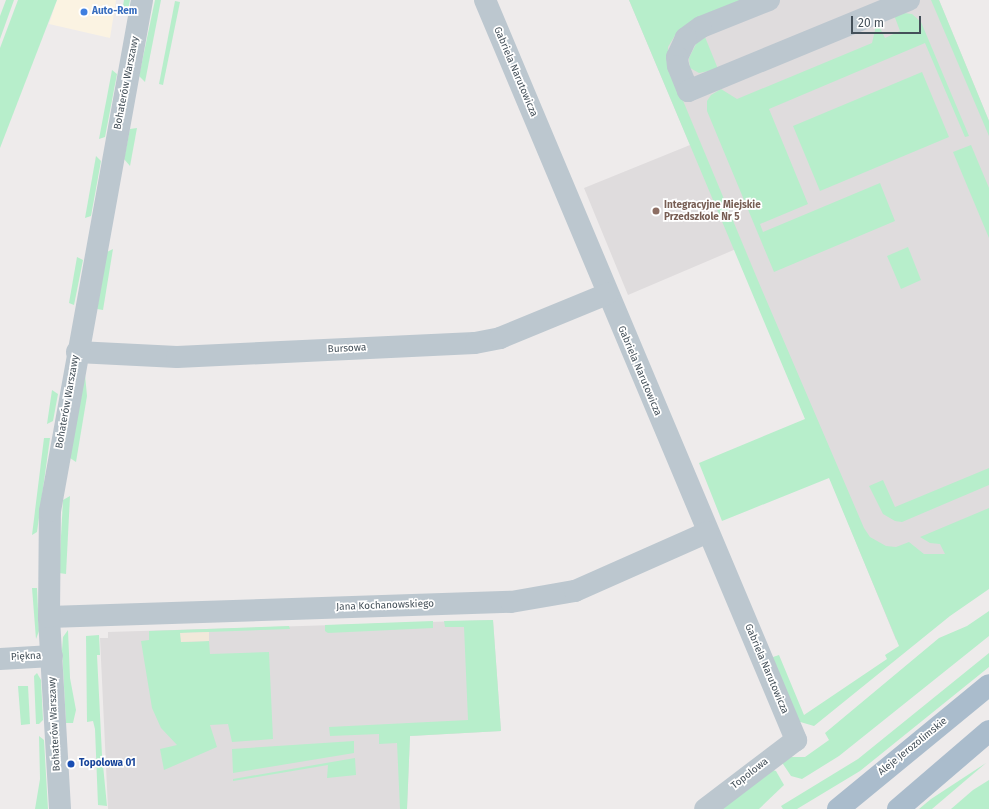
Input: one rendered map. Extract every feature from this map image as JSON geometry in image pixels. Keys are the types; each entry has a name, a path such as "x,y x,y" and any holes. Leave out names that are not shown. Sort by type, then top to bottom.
{"main road":[{"name":"Aleje Jerozolimskie","path":"838,809 989,685"},
{"path":"898,809 989,731"}],"street":[{"name":"Bohaterów Warszawy","path":"60,809 49,617 50,511 77,352 142,0"},
{"name":"Gabriela Narutowicza","path":"485,0 607,294 796,740"},
{"path":"769,0 701,27 686,38 677,56 678,66 688,91 909,0"},
{"name":"Bursowa","path":"77,352 177,357 475,343 500,338 607,294"},
{"name":"Jana Kochanowskiego","path":"49,617 511,602 575,591 708,532"},
{"name":"Piękna","path":"0,659 52,656"},
{"name":"Topolowa","path":"705,809 796,740"}],"shaded area":[{"name":"Auto-Rem","path":"57,0 116,0 110,38 49,24"},
{"path":"629,0 939,0 989,121 989,580 896,640 736,249 628,295 584,188 690,145"},
{"path":"493,620 501,731 410,736 407,809 108,809 100,638 108,638 108,632"}],"green space":[{"path":"6,0 14,0 0,39 0,16"},
{"path":"18,0 57,0 0,148 0,48"},
{"path":"124,0 130,0 127,16 122,12"},
{"path":"155,0 161,0 145,82 139,76"},
{"path":"629,0 746,0 677,32 668,47 669,67 759,283 864,528 870,537 886,546 896,547 909,542 924,554 945,554 940,544 930,543 920,537 989,508 989,589 950,616 814,726 797,721 770,658 779,655 804,715 887,659 885,655 899,646 829,478 722,521 699,463 805,419"},
{"path":"931,0 939,0 989,121 989,136"},
{"path":"175,1 180,2 163,85 159,84"},
{"path":"904,13 912,14 921,22 969,136 965,137 925,43 769,109 808,204 760,224 763,232 880,183 895,221 774,272 707,111 707,101 711,95 721,89 737,99 872,43 877,22 885,38 900,31 894,15"},
{"path":"705,37 718,69 699,73 690,68 689,58 696,44"},
{"path":"112,70 117,74 105,137 99,139"},
{"path":"922,72 949,137 820,191 793,126"},
{"path":"137,128 130,166 124,159 130,129"},
{"path":"971,145 989,188 989,238 953,152"},
{"path":"96,156 101,161 91,216 85,218"},
{"path":"908,247 921,280 901,289 887,256"},
{"path":"113,249 103,310 97,309 107,252"},
{"path":"77,257 83,260 74,305 69,303"},
{"path":"85,375 87,396 76,462 70,458"},
{"path":"52,390 58,394 53,421 47,424"},
{"path":"44,438 50,438 37,532 32,535"},
{"path":"989,468 989,485 902,522 895,521 883,514 869,486 883,480 895,507"},
{"path":"70,496 66,574 59,573 63,500"},
{"path":"32,588 37,588 39,631 36,639"},
{"path":"989,611 989,636 839,756 802,779 791,776 781,761 789,757 805,757 829,740 825,733 939,638 967,626"},
{"path":"493,620 501,731 410,736 407,809 400,809 397,743 379,744 379,734 330,736 329,727 468,720 464,627 445,627 444,621"},
{"path":"433,621 433,628 328,633 325,631 325,625"},
{"path":"289,626 290,629 181,633 181,642 209,641 210,654 269,652 273,739 232,742 228,724 210,725 217,747 164,770 160,749 177,745 161,728 152,708 141,641 149,640 149,631"},
{"path":"68,630 70,678 76,710 73,723 66,723 62,650 63,637"},
{"path":"99,635 100,655 97,655 102,755 107,806 98,805 95,729 93,721 87,722 86,636"},
{"path":"989,653 989,667 860,771 797,809 783,809 781,806 858,759"},
{"path":"37,673 41,680 43,720 39,724 36,724 34,676"},
{"path":"18,686 28,686 30,724 21,725"},
{"path":"39,736 44,740 48,809 35,809 40,779"},
{"path":"354,741 354,753 233,773 232,749"},
{"path":"355,758 356,775 327,778 328,765 233,781 233,779"},
{"path":"986,763 932,809 919,809 931,799"},
{"path":"770,769 776,771 784,785 759,809 720,809"},
{"path":"989,780 989,809 951,809 973,790"}],"sand":[{"path":"209,632 209,641 181,642 180,633"}],"place":[{"name":"Auto-Rem","path":"84,12"},
{"name":"Integracyjne Miejskie Przedszkole Nr 5","path":"656,211"},
{"name":"Topolowa 01","path":"71,764"}]}
